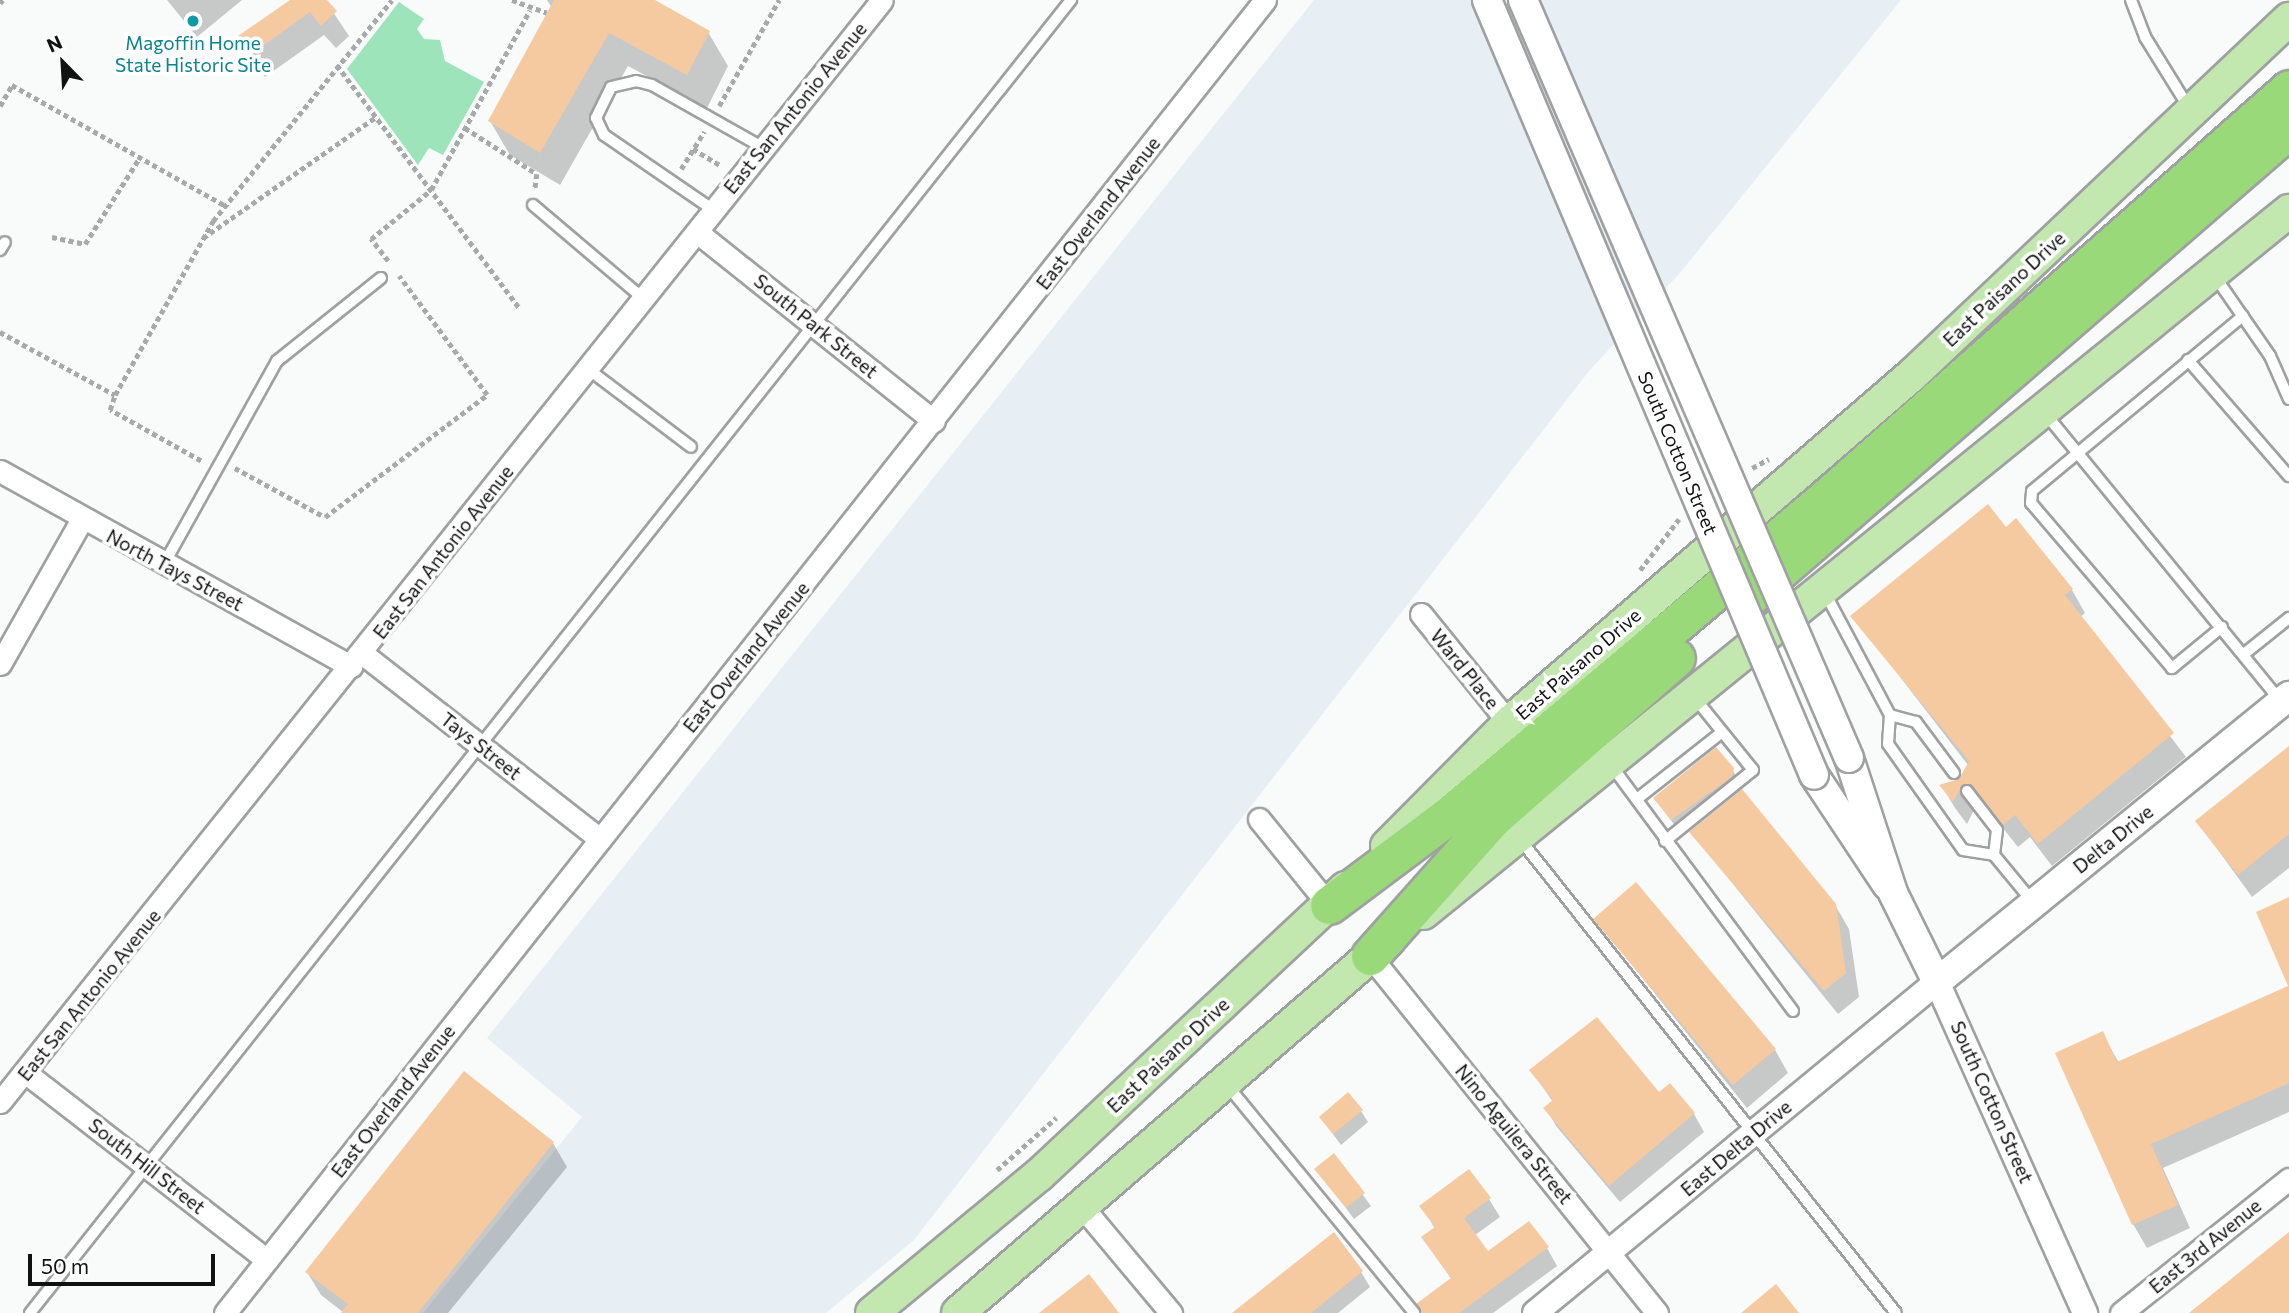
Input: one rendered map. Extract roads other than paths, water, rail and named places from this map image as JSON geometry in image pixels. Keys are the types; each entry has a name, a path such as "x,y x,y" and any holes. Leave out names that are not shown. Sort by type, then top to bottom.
{"highway":[{"path":"1329,905 1459,807 1767,548 2289,89"},
{"path":"1370,956 1493,818 2289,129"}],"main road":[{"name":"South Cotton Street","path":"1487,0 1814,775 1853,842 1893,892"},
{"name":"South Cotton Street","path":"1523,0 1849,758 1893,892 1937,982"},
{"name":"East Paisano Drive","path":"872,1313 1039,1175 1329,905 1509,723 1912,375 2193,113 2289,19"},
{"path":"958,1313 1084,1209 1370,956 1611,765 2212,272 2286,220"},
{"name":"Delta Drive","path":"1937,982 2285,699"}],"street":[{"name":"East Overland Avenue","path":"225,1313 1265,0"},
{"name":"East San Antonio Avenue","path":"0,1102 357,660 877,2"},
{"name":"South Park Street","path":"697,232 934,421"},
{"name":"North Tays Street","path":"0,471 81,520 164,564 357,660"},
{"path":"0,664 81,520"},
{"name":"Ward Place","path":"1421,614 1509,723"},
{"name":"Tays Street","path":"357,660 478,744 600,839"},
{"path":"1259,819 1329,905"},
{"name":"Nino Aguilera Street","path":"1370,956 1657,1313"},
{"name":"East Delta Drive","path":"1535,1313 1937,982"},
{"name":"South Cotton Street","path":"1937,982 2085,1313"},
{"name":"South Hill Street","path":"26,1073 267,1260"},
{"name":"East 3rd Avenue","path":"2121,1313 2289,1180"},
{"path":"1084,1209 1171,1313"}],"lane":[{"path":"30,1313 478,744 815,326 1071,0"},
{"path":"2131,0 2145,37 2193,113"},
{"path":"712,209 604,135 596,118 600,103 611,87 636,81 764,148"},
{"path":"533,205 644,299"},
{"path":"2212,272 2243,316 2289,399"},
{"path":"164,564 276,360 380,278"},
{"path":"2222,627 2172,668 2031,503 2032,491 2243,316"},
{"path":"2188,360 2289,476"},
{"path":"588,369 691,447"},
{"path":"2042,410 2244,654 2285,699"},
{"path":"1824,590 1889,715 1888,744 1964,850 1994,855 2034,904"},
{"path":"2244,654 2289,618"},
{"path":"1665,841 1753,770 1694,697"},
{"path":"1889,715 1916,722 1954,773"},
{"path":"1637,799 1672,777 1706,750 1722,732"},
{"path":"1611,765 1793,1012"},
{"path":"1726,775 1733,785"},
{"path":"1967,791 1997,830 1994,855"},
{"path":"1691,803 1699,813"},
{"path":"1518,837 1896,1313"},
{"path":"1226,1083 1414,1313"}],"place":[{"name":"Magoffin Home State Historic Site","path":"193,21"}]}
